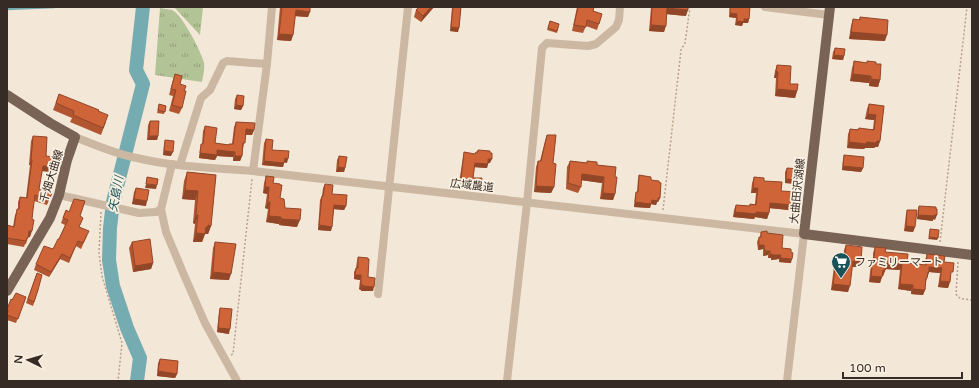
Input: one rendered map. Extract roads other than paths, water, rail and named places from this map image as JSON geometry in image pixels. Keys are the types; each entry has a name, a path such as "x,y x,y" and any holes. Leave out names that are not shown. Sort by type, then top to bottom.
{"main road":[{"name":"大曲田沢湖線","path":"829,11 804,234 972,255"},
{"path":"7,95 50,123 75,137"},
{"name":"千畑大曲線","path":"7,291 50,218 59,195 67,160 75,137"}],"street":[{"path":"253,171 267,64 272,7"},
{"path":"378,294 408,7"},
{"path":"507,381 527,203 542,48 547,43 588,46 596,44 616,27 619,20 620,7"},
{"path":"765,7 829,11"},
{"path":"237,381 205,323 180,268 166,232 161,209 201,98 210,90 223,63 227,61 267,64"},
{"name":"広域農道","path":"75,137 113,152 137,158 176,164 253,171 804,234"},
{"path":"59,195 139,213 156,212 161,209"},
{"path":"787,381 804,234"}],"waterway":[{"path":"7,9 54,7"},
{"name":"矢島川","path":"137,381 140,358 127,328 113,286 109,260 110,228 113,202 143,84 136,70 143,7"}],"place":[{"name":"ファミリーマート","path":"841,279"}]}
